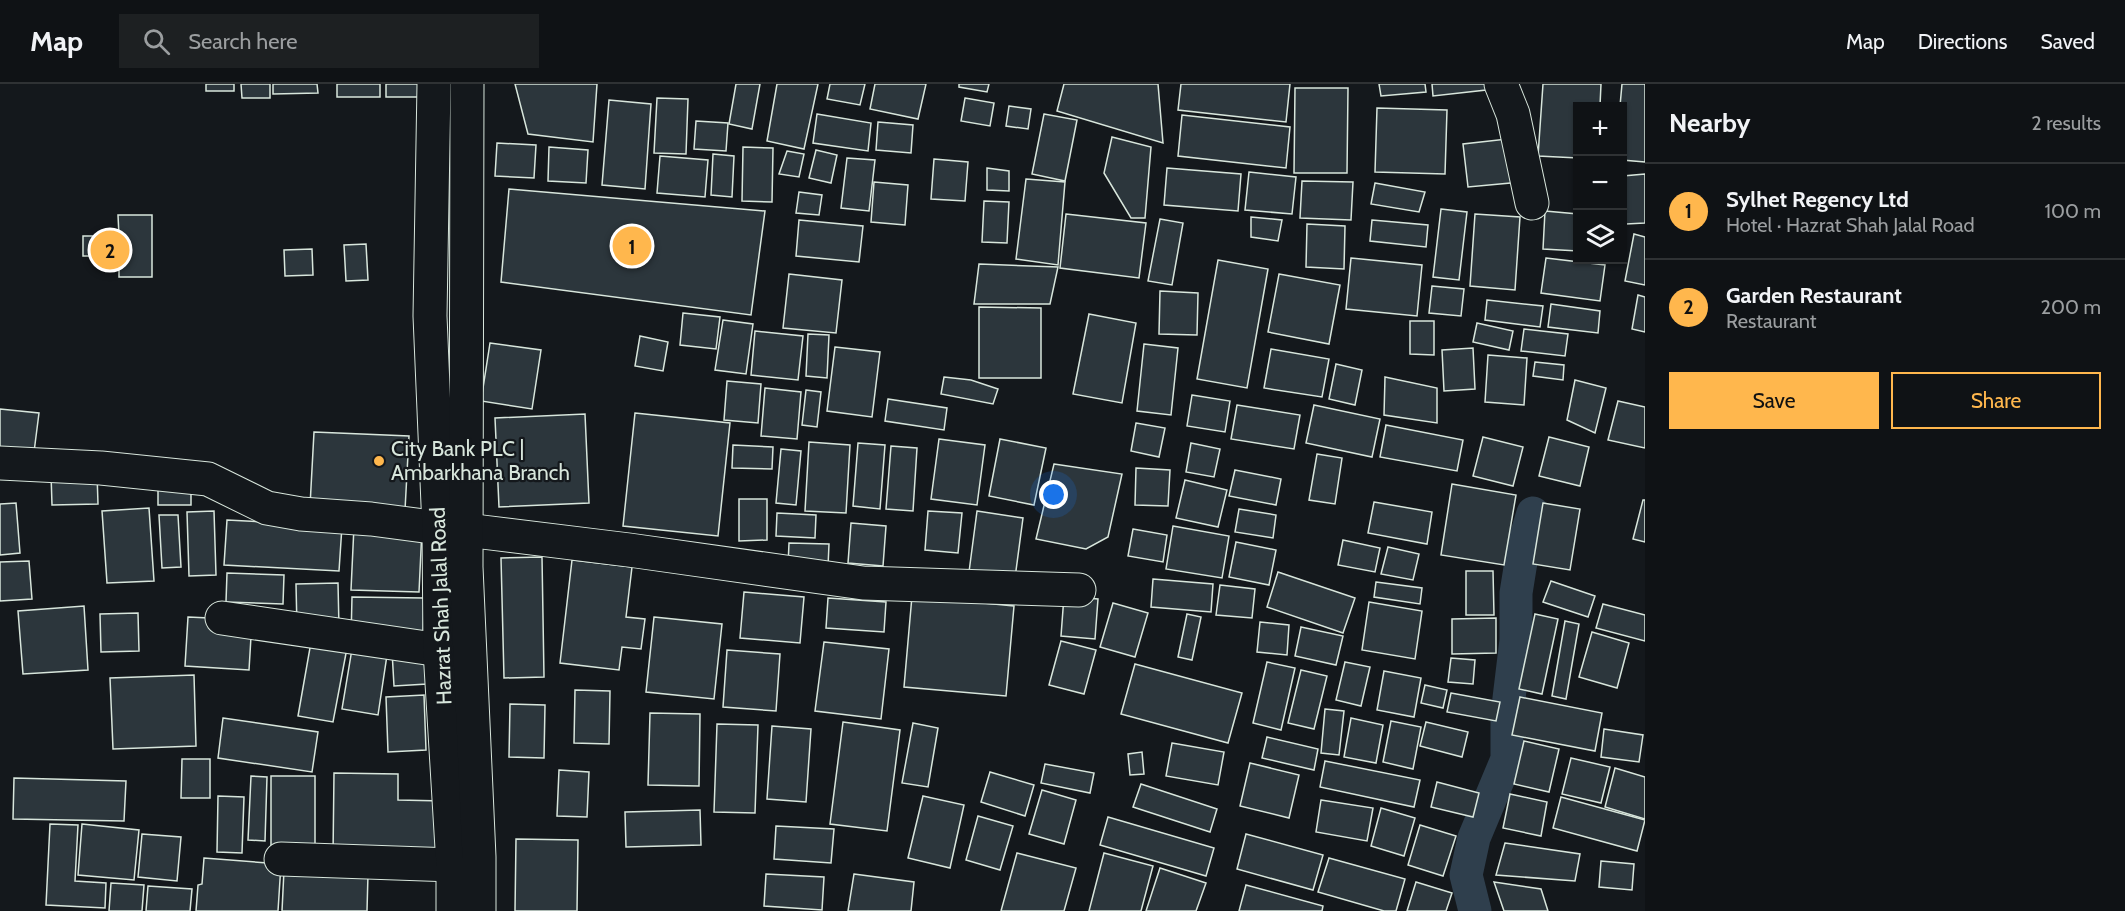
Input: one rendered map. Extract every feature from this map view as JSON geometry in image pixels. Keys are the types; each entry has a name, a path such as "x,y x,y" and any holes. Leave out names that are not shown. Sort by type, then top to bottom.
{"main road":[{"name":"Hazrat Shah Jalal Road","path":"434,84 430,316 453,529 479,911"},
{"name":"Hazrat Shah Jalal Road","path":"453,911 453,865 441,651 453,529 467,84"},
{"path":"1501,84 1513,114 1532,203"},
{"path":"0,463 101,468 208,479 267,508 301,514 371,519 628,550 863,583 1079,590"},
{"path":"222,618 441,651"},
{"path":"281,859 453,865"}],"building":[{"path":"206,84 234,84 234,91 206,91"},
{"path":"241,84 270,84 270,98 242,98"},
{"path":"273,84 317,84 318,93 273,94"},
{"path":"337,84 380,84 380,97 337,97"},
{"path":"386,84 421,84 422,97 386,97"},
{"path":"515,84 597,84 593,142 528,134"},
{"path":"736,84 760,84 752,129 729,124"},
{"path":"777,84 818,84 804,149 767,141"},
{"path":"830,84 865,84 860,105 827,99"},
{"path":"875,84 926,84 918,119 870,109"},
{"path":"959,84 989,84 987,92 959,87"},
{"path":"1064,84 1158,84 1163,143 1057,111"},
{"path":"1181,84 1290,84 1286,122 1178,110"},
{"path":"1379,84 1425,84 1426,92 1381,96"},
{"path":"1432,84 1486,84 1486,90 1433,96"},
{"path":"1543,84 1601,84 1600,102 1573,102 1573,158 1538,156"},
{"path":"1622,84 1645,84 1645,162 1627,160 1627,102 1620,102"},
{"path":"1295,88 1348,88 1347,173 1294,173"},
{"path":"657,98 688,99 686,154 654,153"},
{"path":"965,98 994,103 990,126 961,121"},
{"path":"609,100 651,104 645,189 602,185"},
{"path":"1009,106 1031,109 1028,129 1006,126"},
{"path":"1377,108 1447,110 1445,174 1375,172"},
{"path":"817,114 871,123 868,151 813,143"},
{"path":"1044,114 1077,120 1065,181 1032,174"},
{"path":"1182,115 1290,127 1286,168 1178,156"},
{"path":"696,121 728,123 726,151 694,149"},
{"path":"878,122 913,125 911,153 876,150"},
{"path":"1112,137 1151,147 1145,218 1131,218 1104,173"},
{"path":"1516,138 1521,182 1468,187 1463,144"},
{"path":"497,143 536,145 534,178 495,176"},
{"path":"549,147 588,150 586,183 548,181"},
{"path":"743,147 773,148 772,202 742,201"},
{"path":"816,150 837,155 831,183 809,178"},
{"path":"787,151 804,154 799,177 779,174"},
{"path":"713,154 734,156 732,197 711,195"},
{"path":"660,156 708,160 705,197 657,193"},
{"path":"847,158 875,160 869,211 841,208"},
{"path":"934,159 968,162 965,201 931,199"},
{"path":"987,168 1009,171 1009,191 987,190"},
{"path":"1167,168 1241,174 1238,211 1164,205"},
{"path":"1249,172 1296,177 1292,214 1245,210"},
{"path":"1645,174 1645,223 1627,224 1627,176"},
{"path":"1026,179 1065,182 1058,265 1016,259"},
{"path":"1302,181 1353,182 1351,220 1300,218"},
{"path":"874,182 908,185 905,225 871,222"},
{"path":"1375,183 1425,192 1419,212 1371,204"},
{"path":"509,189 765,211 751,315 501,282"},
{"path":"799,192 822,195 819,215 796,213"},
{"path":"984,201 1009,202 1007,243 982,242"},
{"path":"1441,209 1467,212 1459,280 1433,277"},
{"path":"1545,211 1573,214 1573,251 1543,249"},
{"path":"1066,214 1146,223 1139,278 1060,268"},
{"path":"1475,214 1520,217 1515,290 1470,286"},
{"path":"118,215 152,215 152,277 119,277 119,256 83,256 83,236 119,236"},
{"path":"1251,217 1282,220 1278,241 1251,237"},
{"path":"1160,219 1183,223 1172,285 1148,281"},
{"path":"799,220 863,226 859,262 796,256"},
{"path":"1372,220 1428,225 1426,247 1370,241"},
{"path":"1307,224 1345,226 1344,269 1306,267"},
{"path":"1634,234 1645,237 1645,285 1625,281"},
{"path":"366,244 368,280 346,281 344,245"},
{"path":"312,249 313,275 285,276 284,250"},
{"path":"1351,258 1422,265 1417,316 1346,309"},
{"path":"1546,258 1573,261 1573,264 1605,265 1600,301 1541,293"},
{"path":"1218,260 1268,269 1247,388 1197,379"},
{"path":"979,264 1058,267 1050,304 974,304"},
{"path":"789,274 842,280 836,333 783,328"},
{"path":"1279,274 1340,285 1329,344 1268,332"},
{"path":"1432,286 1464,289 1461,316 1429,313"},
{"path":"1160,291 1198,293 1197,335 1159,334"},
{"path":"1638,295 1645,297 1645,332 1632,329"},
{"path":"1487,300 1543,306 1540,327 1485,320"},
{"path":"1551,304 1600,311 1598,333 1548,327"},
{"path":"979,307 1041,308 1041,378 979,378"},
{"path":"683,313 720,317 716,349 680,345"},
{"path":"1089,314 1136,323 1122,403 1073,394"},
{"path":"723,320 753,324 746,374 715,370"},
{"path":"1410,321 1434,321 1434,355 1410,354"},
{"path":"1477,323 1513,331 1509,350 1473,342"},
{"path":"1524,329 1568,334 1565,356 1521,351"},
{"path":"755,331 803,336 798,380 751,375"},
{"path":"808,334 829,335 827,378 806,376"},
{"path":"640,336 668,342 663,371 635,366"},
{"path":"490,343 541,350 532,409 481,401"},
{"path":"1144,344 1178,348 1171,415 1137,411"},
{"path":"835,347 880,352 872,417 827,411"},
{"path":"1473,348 1475,389 1444,391 1442,350"},
{"path":"1271,349 1329,359 1322,397 1264,388"},
{"path":"1488,355 1527,358 1524,405 1485,402"},
{"path":"1535,362 1564,365 1563,380 1533,376"},
{"path":"1336,364 1362,370 1355,405 1329,399"},
{"path":"944,377 971,380 998,389 993,404 941,394"},
{"path":"1385,377 1437,388 1437,423 1384,415"},
{"path":"1575,380 1606,388 1595,433 1567,420"},
{"path":"727,381 761,384 758,423 724,420"},
{"path":"765,388 801,392 797,439 761,436"},
{"path":"806,390 821,392 817,427 802,425"},
{"path":"1192,395 1230,401 1225,432 1187,426"},
{"path":"888,399 947,408 944,430 885,421"},
{"path":"1618,401 1645,407 1645,448 1608,440"},
{"path":"1237,405 1300,415 1294,449 1231,439"},
{"path":"1314,405 1380,419 1372,457 1306,443"},
{"path":"0,409 39,413 33,460 0,456"},
{"path":"635,413 730,423 718,536 623,526"},
{"path":"585,414 589,503 499,507 495,418"},
{"path":"1136,423 1165,428 1159,457 1131,451"},
{"path":"1386,425 1463,440 1457,471 1380,457"},
{"path":"314,432 409,436 405,510 310,506"},
{"path":"1483,437 1523,447 1513,486 1473,476"},
{"path":"1549,437 1589,447 1580,486 1539,476"},
{"path":"939,439 985,445 977,505 931,499"},
{"path":"1000,439 1046,448 1034,505 989,496"},
{"path":"809,442 850,445 846,513 805,511"},
{"path":"858,443 885,445 880,509 853,506"},
{"path":"1191,443 1220,449 1214,477 1186,472"},
{"path":"733,445 773,447 772,469 732,468"},
{"path":"891,446 917,448 913,511 886,509"},
{"path":"781,449 801,451 796,505 776,503"},
{"path":"1317,454 1342,458 1335,504 1309,500"},
{"path":"1054,464 1122,474 1108,537 1086,549 1036,539"},
{"path":"1136,468 1170,470 1168,506 1135,505"},
{"path":"1235,470 1281,479 1276,505 1229,496"},
{"path":"97,473 98,504 52,505 51,474"},
{"path":"1185,480 1227,490 1218,527 1176,518"},
{"path":"1452,484 1516,495 1504,565 1441,555"},
{"path":"158,485 191,485 191,505 158,505"},
{"path":"739,499 767,499 767,540 739,541"},
{"path":"1643,500 1645,500 1645,542 1633,539"},
{"path":"1374,502 1432,512 1427,544 1368,533"},
{"path":"16,503 20,553 0,555 0,504"},
{"path":"1543,503 1580,509 1570,570 1533,564"},
{"path":"149,508 154,581 107,583 102,511"},
{"path":"1239,509 1276,515 1273,538 1235,532"},
{"path":"214,511 216,575 189,576 187,512"},
{"path":"928,511 962,513 958,553 925,550"},
{"path":"977,511 1023,518 1015,578 969,572"},
{"path":"777,513 816,515 815,538 776,536"},
{"path":"159,515 178,515 181,567 162,568"},
{"path":"227,520 342,526 339,571 224,565"},
{"path":"851,523 886,526 883,566 848,563"},
{"path":"354,526 422,529 419,592 351,590"},
{"path":"1173,526 1229,536 1222,578 1166,569"},
{"path":"1133,529 1167,535 1163,562 1128,556"},
{"path":"1343,540 1380,548 1375,572 1338,565"},
{"path":"1236,542 1276,550 1269,585 1229,577"},
{"path":"789,543 829,544 828,567 788,566"},
{"path":"1388,547 1419,554 1413,580 1381,574"},
{"path":"542,557 544,677 504,678 501,558"},
{"path":"572,560 632,567 626,617 645,619 641,649 622,647 619,670 560,663"},
{"path":"29,561 32,599 0,601 0,562"},
{"path":"1466,571 1493,571 1494,615 1466,615"},
{"path":"1278,572 1355,598 1343,633 1267,607"},
{"path":"227,573 284,575 283,604 226,602"},
{"path":"1153,579 1213,584 1211,612 1151,607"},
{"path":"1551,581 1595,596 1588,617 1543,602"},
{"path":"1376,582 1422,588 1420,604 1374,597"},
{"path":"338,583 339,628 297,629 296,584"},
{"path":"1220,585 1255,589 1252,618 1216,615"},
{"path":"744,592 804,597 800,643 740,638"},
{"path":"912,596 1014,606 1006,696 904,687"},
{"path":"1064,596 1098,599 1095,639 1061,636"},
{"path":"352,597 424,598 423,640 351,638"},
{"path":"828,598 886,602 884,632 826,628"},
{"path":"1369,602 1422,611 1415,659 1362,650"},
{"path":"1113,603 1148,613 1135,657 1100,647"},
{"path":"1603,604 1645,615 1645,641 1596,628"},
{"path":"84,606 88,670 23,674 18,611"},
{"path":"138,613 139,651 101,652 100,614"},
{"path":"1187,614 1201,617 1192,660 1178,657"},
{"path":"1535,614 1558,619 1542,694 1519,689"},
{"path":"188,617 252,620 249,670 185,666"},
{"path":"654,617 722,624 714,699 646,692"},
{"path":"1496,618 1496,653 1452,654 1452,619"},
{"path":"1565,621 1579,624 1566,699 1552,696"},
{"path":"1260,622 1289,625 1287,655 1257,652"},
{"path":"1301,627 1343,636 1336,665 1295,656"},
{"path":"1592,632 1629,643 1617,688 1579,677"},
{"path":"1061,641 1096,650 1084,694 1049,685"},
{"path":"311,642 347,648 333,722 298,716"},
{"path":"824,642 889,649 881,719 815,711"},
{"path":"352,649 387,655 378,715 342,709"},
{"path":"425,649 427,684 394,686 392,651"},
{"path":"727,650 780,654 776,711 723,707"},
{"path":"1451,658 1475,660 1473,684 1448,682"},
{"path":"1267,662 1295,668 1281,730 1253,723"},
{"path":"1345,662 1370,667 1361,706 1336,700"},
{"path":"1135,664 1242,693 1228,743 1121,714"},
{"path":"1301,670 1327,676 1314,729 1288,723"},
{"path":"1384,671 1421,678 1414,717 1377,710"},
{"path":"194,675 196,746 113,749 110,678"},
{"path":"1425,685 1447,690 1443,708 1421,703"},
{"path":"575,690 610,691 609,744 574,743"},
{"path":"1451,693 1500,702 1496,721 1447,712"},
{"path":"424,695 426,750 388,752 386,697"},
{"path":"1520,697 1602,713 1595,751 1512,735"},
{"path":"510,704 545,705 544,758 509,757"},
{"path":"1325,709 1344,711 1339,755 1321,753"},
{"path":"650,713 700,714 699,786 648,785"},
{"path":"223,718 318,732 312,772 218,758"},
{"path":"1351,718 1383,725 1376,763 1344,757"},
{"path":"1391,721 1421,727 1413,769 1383,762"},
{"path":"843,722 900,730 887,831 830,824"},
{"path":"1426,722 1468,732 1462,757 1420,746"},
{"path":"913,723 938,728 928,787 902,783"},
{"path":"717,724 758,725 755,813 714,812"},
{"path":"772,726 811,729 806,802 767,799"},
{"path":"1604,729 1643,735 1639,762 1601,757"},
{"path":"1267,737 1318,749 1314,770 1262,758"},
{"path":"1524,741 1559,749 1549,792 1514,784"},
{"path":"1172,743 1224,752 1218,785 1166,776"},
{"path":"1142,752 1144,774 1130,775 1128,754"},
{"path":"1571,758 1610,767 1601,803 1562,794"},
{"path":"182,759 210,759 210,798 181,798"},
{"path":"1325,761 1420,780 1414,807 1320,787"},
{"path":"1250,763 1299,775 1289,818 1240,806"},
{"path":"1045,764 1094,773 1090,793 1041,783"},
{"path":"1615,768 1645,777 1645,819 1605,807"},
{"path":"559,770 589,772 587,817 557,816"},
{"path":"990,772 1034,785 1025,816 981,802"},
{"path":"334,773 398,774 398,800 444,801 443,857 333,856"},
{"path":"251,776 267,777 265,841 248,840"},
{"path":"271,776 315,776 315,851 271,851"},
{"path":"14,778 126,781 124,821 13,819"},
{"path":"1437,782 1479,793 1473,817 1431,807"},
{"path":"1141,784 1217,809 1210,832 1133,807"},
{"path":"1042,790 1076,800 1064,844 1029,834"},
{"path":"1510,794 1547,802 1541,836 1503,828"},
{"path":"218,796 244,797 242,853 217,852"},
{"path":"923,796 964,805 950,868 908,858"},
{"path":"1561,797 1645,820 1637,851 1553,828"},
{"path":"1321,800 1373,808 1367,841 1316,832"},
{"path":"1381,808 1415,818 1404,856 1371,846"},
{"path":"700,810 701,845 626,847 625,812"},
{"path":"978,816 1013,826 1000,870 966,860"},
{"path":"1108,817 1214,848 1206,876 1100,845"},
{"path":"50,824 78,825 75,881 106,883 105,908 46,905"},
{"path":"82,824 139,830 134,880 78,875"},
{"path":"1420,825 1456,836 1443,876 1408,865"},
{"path":"776,826 834,829 831,863 774,859"},
{"path":"142,834 181,837 177,881 138,877"},
{"path":"1246,834 1323,855 1313,890 1237,869"},
{"path":"516,839 578,840 577,911 515,911"},
{"path":"1505,843 1580,854 1575,881 1496,875"},
{"path":"1017,853 1076,868 1064,911 1001,911"},
{"path":"1104,853 1153,866 1141,911 1089,911"},
{"path":"204,858 281,864 278,911 196,911 198,885 202,884"},
{"path":"1329,858 1405,879 1396,911 1384,911 1318,892"},
{"path":"1601,861 1634,864 1632,890 1599,887"},
{"path":"1160,868 1206,883 1196,911 1146,911"},
{"path":"284,870 368,874 367,911 282,911"},
{"path":"766,874 824,877 822,910 764,906"},
{"path":"854,874 914,882 911,911 848,911"},
{"path":"1416,882 1452,893 1446,911 1407,911"},
{"path":"1494,882 1541,889 1548,911 1504,911"},
{"path":"111,883 144,885 142,911 109,911"},
{"path":"1246,885 1323,906 1322,911 1239,911"},
{"path":"148,886 192,889 190,911 146,911"}],"waterway":[{"path":"1475,911 1466,875 1474,838 1507,759 1507,715 1516,640 1516,593 1524,543 1533,513"}],"place":[{"name":"Sylhet Regency Ltd","path":"632,246"},
{"name":"Garden Restaurant","path":"110,250"},
{"name":"City Bank PLC | Ambarkhana Branch","path":"379,461"}]}
